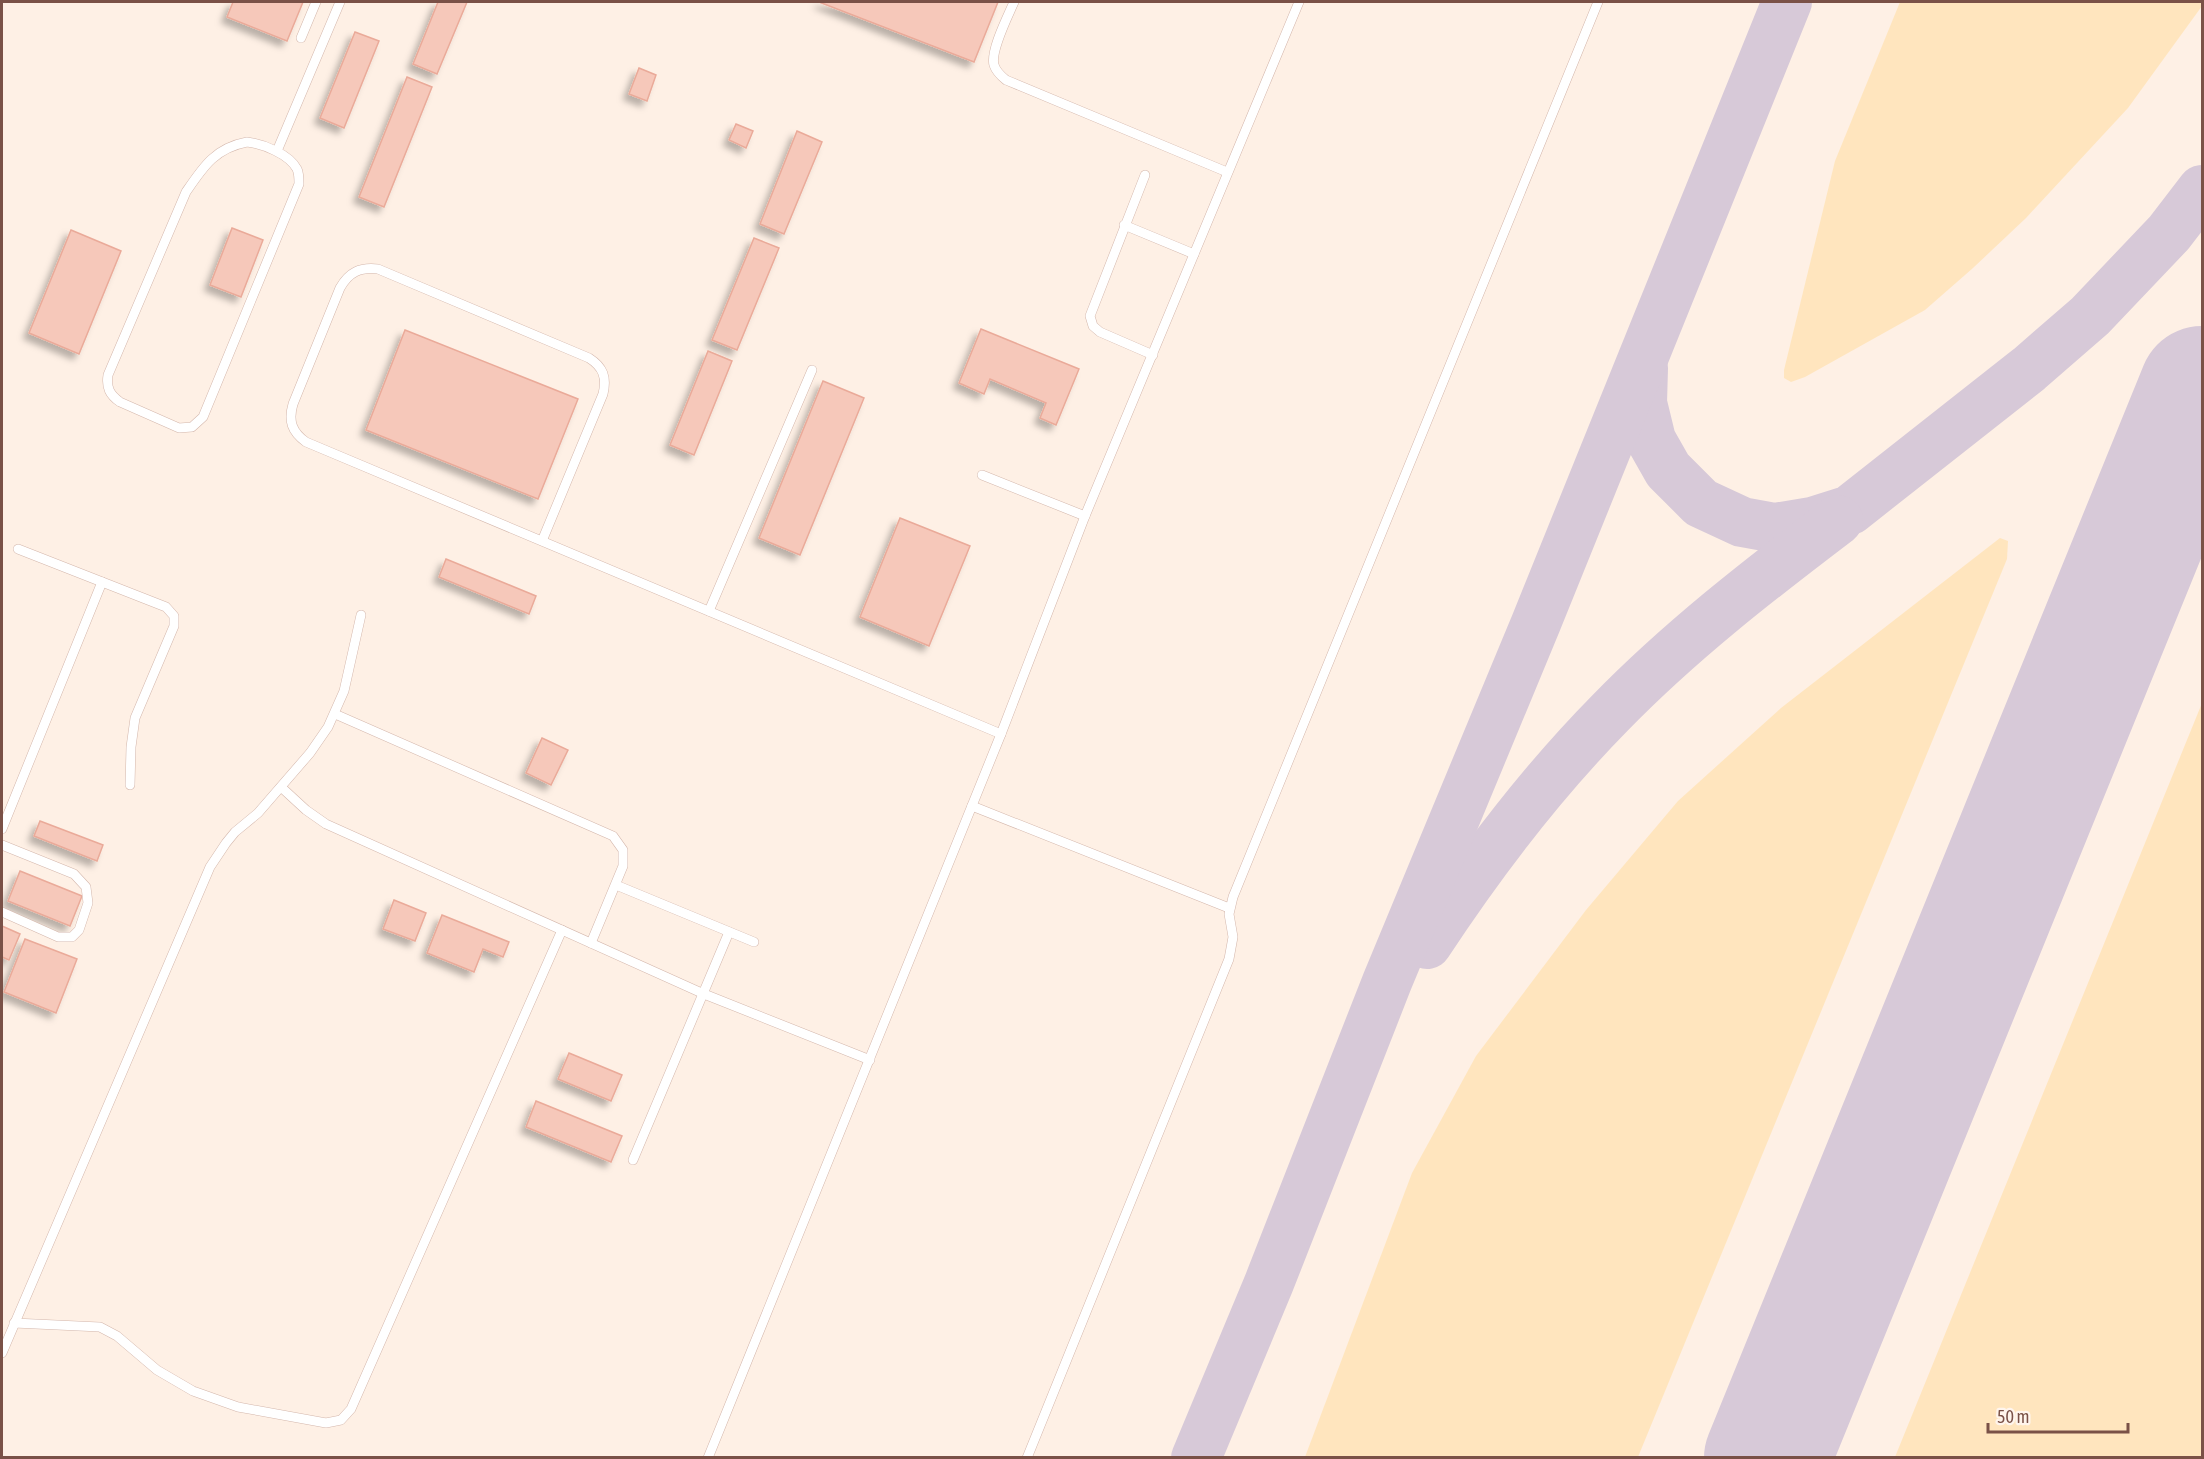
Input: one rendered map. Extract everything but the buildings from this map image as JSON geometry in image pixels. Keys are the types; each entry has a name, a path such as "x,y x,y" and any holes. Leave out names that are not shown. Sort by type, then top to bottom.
{"lane":[{"path":"301,38 316,2"},
{"path":"277,151 340,2"},
{"path":"1014,2 994,53 993,63 998,73 1006,80 1227,172"},
{"path":"708,1458 1001,734 1085,516 1299,2"},
{"path":"1027,1458 1230,959 1233,937 1229,908 1598,2"},
{"path":"247,142 260,144 277,151 297,168 299,184 203,417 192,427 179,428 112,397 108,389 108,375 186,192 202,168 222,150 247,142"},
{"path":"1145,175 1090,311 1091,321 1100,332 1153,355"},
{"path":"1124,225 1194,254"},
{"path":"542,541 603,394 606,383 598,364 589,358 378,270 366,268 355,271 346,278 340,288 293,404 290,415 291,426 297,436 306,442 1001,734"},
{"path":"709,611 812,370"},
{"path":"982,476 1085,516"},
{"path":"18,549 171,610 175,621 135,718 131,747 130,786"},
{"path":"2,829 102,582"},
{"path":"2,1353 210,867 235,832 258,813 320,740 344,692 361,615"},
{"path":"335,714 613,836 623,850 623,866 591,943"},
{"path":"281,787 306,810 326,824 704,994 870,1060"},
{"path":"972,806 1229,908"},
{"path":"2,845 74,874 86,887 88,903 80,930 68,939 58,937 2,912"},
{"path":"616,885 754,942"},
{"path":"14,1323 100,1327 123,1340 172,1380 215,1400 238,1407 327,1423 341,1420 351,1409 562,930"},
{"path":"633,1160 729,932"}],"sand":[{"path":"1900,2 2202,2 2202,6 2128,108 2026,218 1973,268 1925,310 1805,377 1791,382 1784,378 1784,370 1835,161"},
{"path":"2000,538 2008,541 2007,559 1638,1457 1305,1457 1412,1173 1476,1056 1586,910 1678,801 1781,708"},
{"path":"2202,703 2202,1457 1895,1457 2200,708"}],"taxiway":[{"path":"1196,1458 1269,1283 1387,982 1536,623 1787,2"},
{"path":"1643,368 1642,403 1651,440 1668,470 1701,503 1742,522 1775,528 1812,522 1850,510 2029,369 2090,316 2169,233 2202,190"},
{"path":"1427,944 1513,824 1560,767 1610,713 1692,636 1838,520"}],"runway":[{"path":"1767,1458 2202,389"}]}
